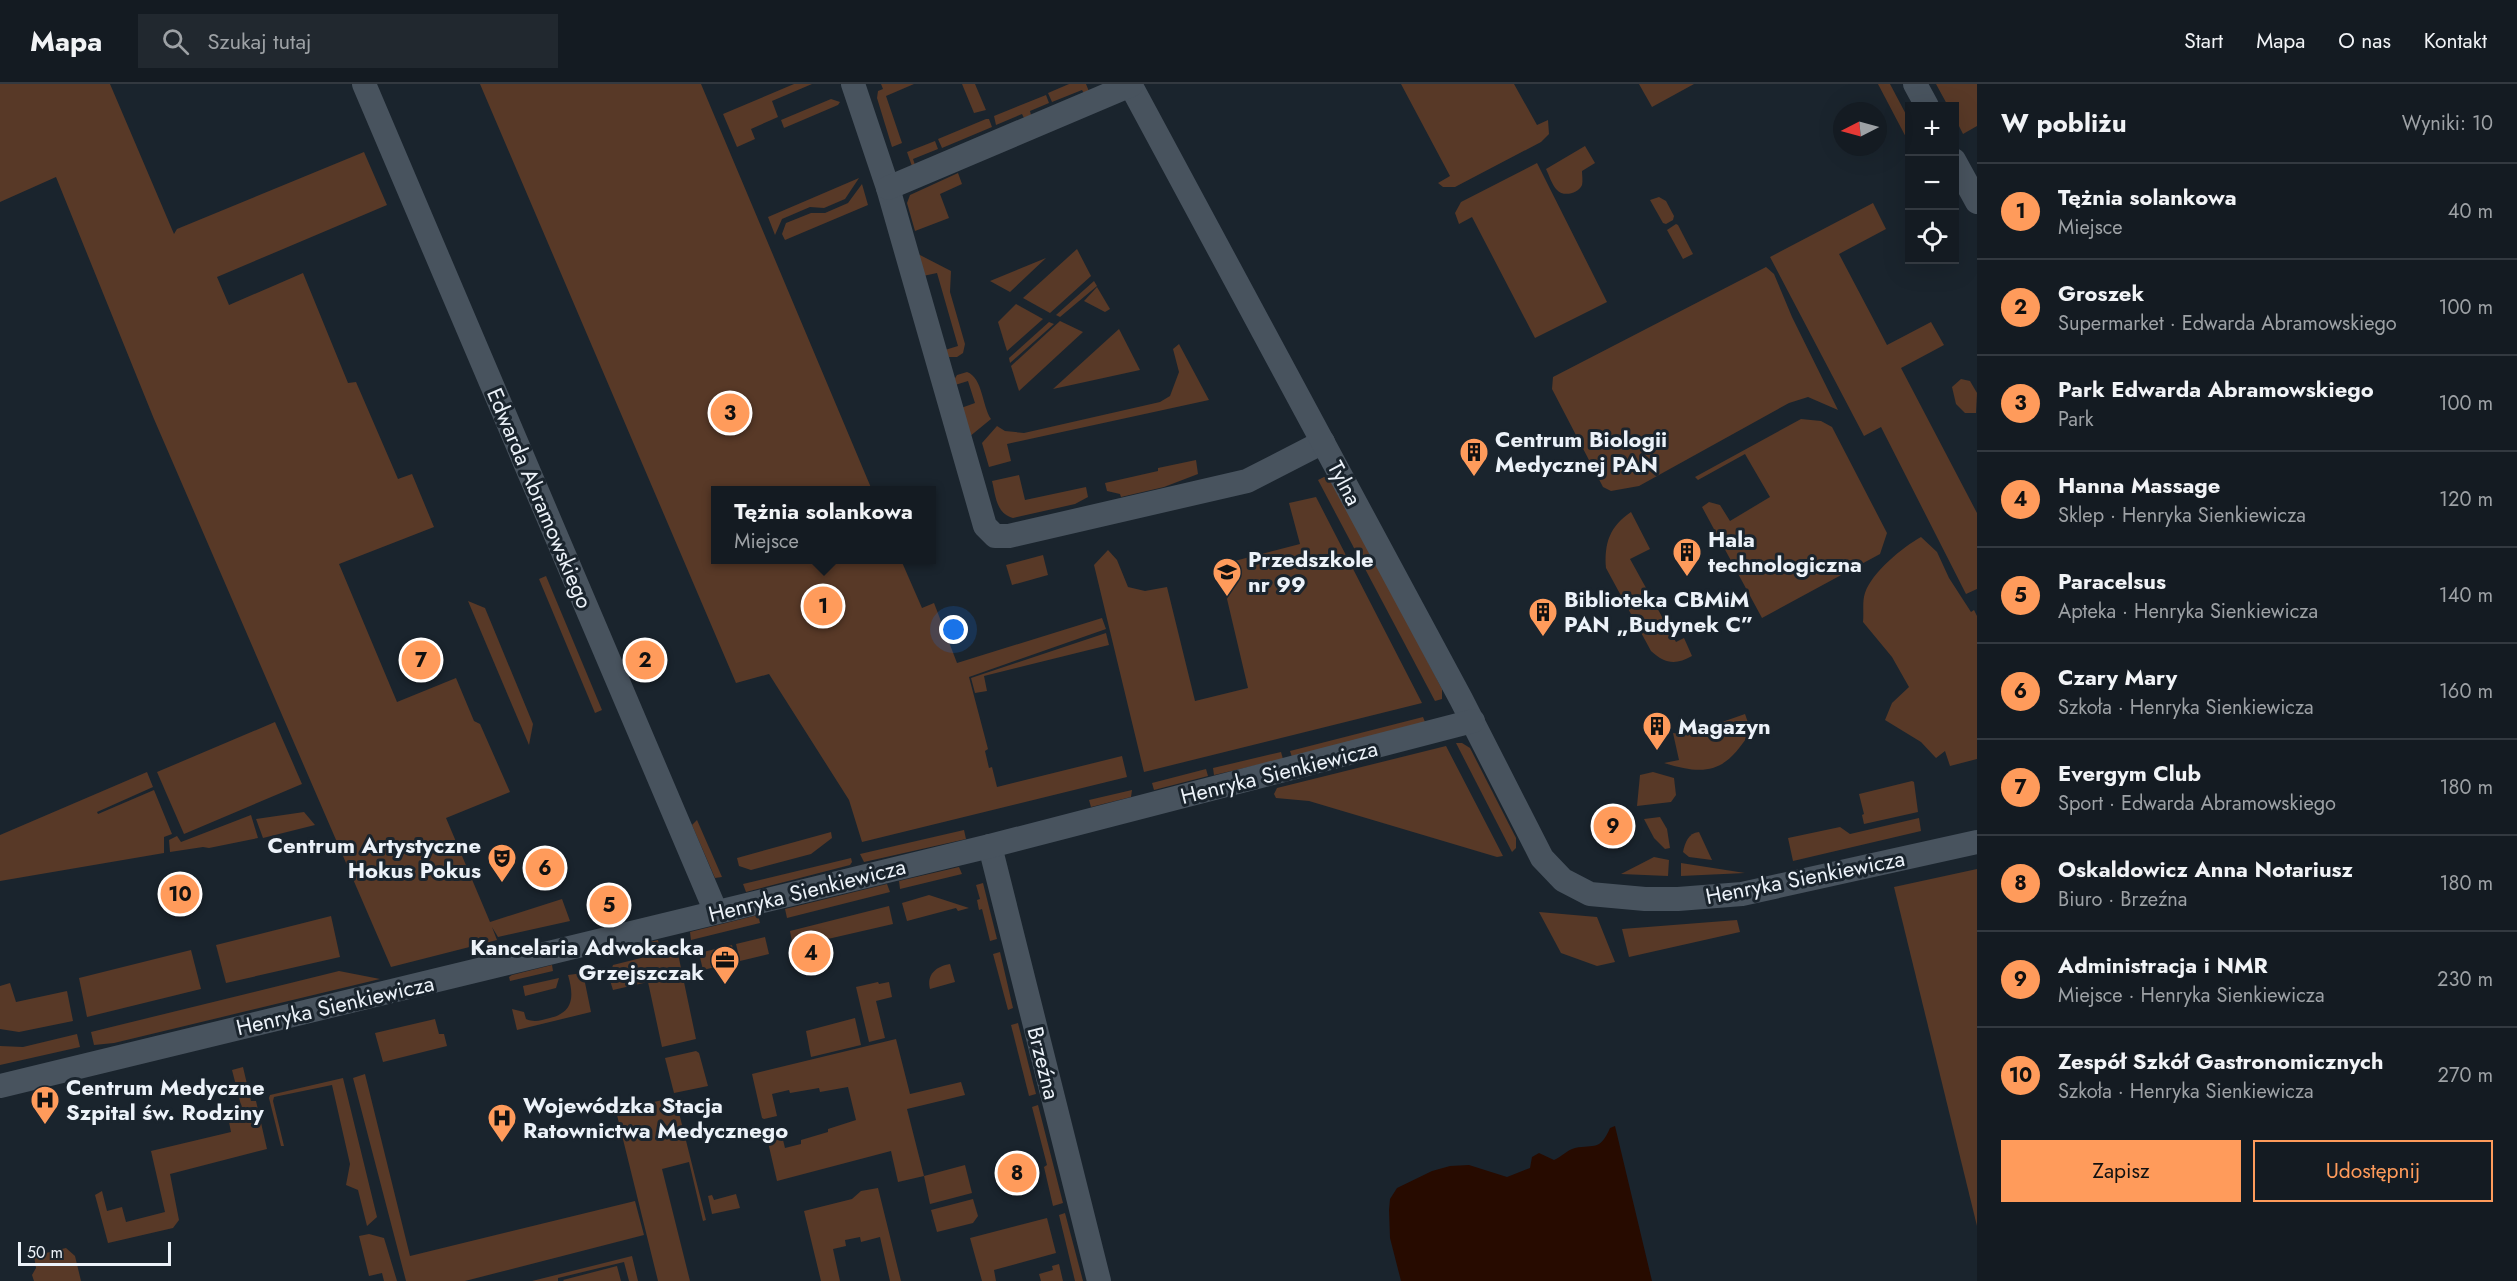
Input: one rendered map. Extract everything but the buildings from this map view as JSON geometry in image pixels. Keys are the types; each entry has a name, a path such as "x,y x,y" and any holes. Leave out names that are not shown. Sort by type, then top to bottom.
{"street":[{"name":"Edwarda Abramowskiego","path":"364,84 716,912"},
{"path":"853,84 888,188 985,526 995,536 1010,536 1247,481 1323,442"},
{"path":"888,188 1130,84"},
{"name":"Tylna","path":"1130,84 1473,721 1542,858 1563,880"},
{"path":"1915,84 1925,102"},
{"path":"1959,169 1977,202"},
{"name":"Henryka Sienkiewicza","path":"0,1086 990,846 1473,721"},
{"name":"Henryka Sienkiewicza","path":"1563,880 1590,894 1609,897 1658,900 1742,894 1977,842"},
{"name":"Brzeźna","path":"990,846 1099,1281"}],"shaded area":[{"path":"0,84 110,84 174,234 177,229 364,152 387,205 217,277 229,305 303,273 348,383 356,382 398,479 412,474 434,527 339,564 397,702 456,678 474,721 480,724 510,792 446,818 490,922 562,899 570,921 498,937 492,927 497,940 391,967 154,419 56,177 0,202"},
{"path":"480,84 701,84 870,486 711,486 711,564 903,564 922,608 934,603 957,663 1102,618 1106,629 969,677 988,749 985,751 989,768 992,767 997,787 1122,756 1127,777 862,842 849,800 769,674 736,683"},
{"path":"794,84 812,84 772,101 778,117 751,129 755,139 737,147 723,114"},
{"path":"881,84 914,84 886,96 902,143 892,147 877,98 878,91 883,89"},
{"path":"962,84 975,84 986,110 974,113"},
{"path":"1069,84 1086,84 1090,94 1085,95 1082,90 1052,102 1048,93"},
{"path":"1401,84 1514,84 1537,125 1548,120 1549,134 1541,142 1455,187 1443,187 1438,183 1450,176"},
{"path":"1639,84 1694,84 1652,107"},
{"path":"1878,84 1890,84 1905,112 1905,135"},
{"path":"1936,84 1977,84 1977,126 1963,134 1959,126 1959,102 1946,102"},
{"path":"1046,95 1049,103 1030,111 1032,119 1026,122 1022,114 996,125 994,116"},
{"path":"831,99 840,102 838,105 784,128 781,120"},
{"path":"989,119 992,127 942,148 938,139"},
{"path":"935,141 938,149 913,159 916,168 913,169 907,152"},
{"path":"1585,146 1595,163 1582,171 1582,185 1577,191 1566,194 1560,192 1546,169"},
{"path":"1537,163 1607,302 1535,338 1472,217 1459,224 1455,213 1461,202"},
{"path":"958,173 962,184 940,194 949,218 915,231 907,203 910,195"},
{"path":"859,178 845,199 824,208 810,207 782,219 775,235 768,217"},
{"path":"862,184 868,205 785,240 782,234 786,223 811,213 825,213 848,203"},
{"path":"1659,197 1666,201 1674,216 1673,220 1666,224 1663,223 1650,200"},
{"path":"1873,203 1886,229 1839,254 1887,345 1931,322 1944,345 1901,368 1977,513 1977,589 1966,594 1881,427 1864,436 1770,257"},
{"path":"1676,224 1693,254 1683,259 1667,230"},
{"path":"1077,249 1091,276 1050,313 1023,298"},
{"path":"918,254 951,271 950,292 965,344 963,353 957,357 949,357 945,350 958,346 937,273 923,276"},
{"path":"1046,258 1010,292 990,281"},
{"path":"1766,267 1774,274 1792,317 1838,410 1808,397 1789,403 1639,486 1611,491 1603,487 1552,389 1553,377"},
{"path":"1094,281 1097,286 1060,317 1056,315"},
{"path":"1097,287 1110,309 1105,312 1084,301"},
{"path":"1016,304 1043,319 1007,351 998,322"},
{"path":"1060,321 1083,332 1019,391 1011,366"},
{"path":"1049,322 1054,324 1010,363 1009,358"},
{"path":"1119,329 1140,370 1053,389"},
{"path":"1179,344 1209,400 1007,444 1011,461 989,467 982,443 997,426 1005,431 1024,433 1160,402 1170,396 1179,372 1173,349"},
{"path":"967,372 976,380 991,419 969,437 961,408 975,403 968,381 955,385 954,380 957,375"},
{"path":"1961,379 1970,381 1977,393 1976,413 1965,413 1956,404 1952,387"},
{"path":"1801,419 1821,421 1832,427 1887,533 1880,554 1762,618 1702,507 1709,502 1720,505 1730,521 1770,497 1745,454 1698,480 1695,477"},
{"path":"1196,460 1198,474 1164,487 1121,497 1120,494 1107,491 1105,483"},
{"path":"1019,475 1025,500 1086,487 1088,497 1075,504 1013,518 1007,516 1000,508 992,481"},
{"path":"1324,477 1332,478 1442,689 1442,699 1435,701 1318,480"},
{"name":"Przedszkole nr 99","path":"1316,497 1422,703 1144,772 1094,565 1108,550 1117,560 1128,587 1145,591 1167,587 1195,701 1248,688 1219,565 1300,544 1289,503"},
{"path":"1631,512 1650,549 1630,559 1676,642 1684,638 1692,656 1681,661 1666,661 1651,651 1606,568 1607,543 1613,529"},
{"path":"1921,537 1937,552 1949,578 1971,612 1974,610 1977,616 1977,759 1950,766 1945,751 1936,758 1921,742 1885,720 1892,703 1909,687 1892,657 1863,622 1864,596 1874,577 1897,554"},
{"path":"1043,555 1048,575 1012,585 1006,565"},
{"path":"546,576 602,710 595,713 539,579"},
{"path":"468,601 485,608 533,724 529,745"},
{"path":"1106,633 1109,645 984,676 987,691 975,693 971,678"},
{"path":"1745,714 1751,731 1733,755 1724,762 1705,770 1693,770 1664,763 1679,760 1673,733 1685,735"},
{"path":"1423,717 1425,722 1292,757 1290,751"},
{"path":"275,722 302,784 184,834 157,772"},
{"path":"1456,743 1462,743 1470,748 1516,838 1516,848 1512,852"},
{"path":"1446,746 1503,856 1497,857 1309,801 1276,798 1274,794 1277,788"},
{"path":"1281,752 1283,759 1214,775 1213,768"},
{"path":"1206,769 1208,776 1154,790 1152,783"},
{"path":"147,772 153,787 97,812 98,814 154,790 172,834 164,837 164,853 0,881 0,835"},
{"path":"1653,772 1674,778 1676,795 1671,802 1637,806 1640,775"},
{"path":"1912,781 1918,812 1864,824 1859,794"},
{"path":"1132,790 1131,797 1091,807 1089,800"},
{"path":"304,812 315,825 263,838 256,819"},
{"path":"251,815 258,838 209,848 170,852 169,840 177,836 181,842"},
{"path":"1660,817 1667,829 1670,848 1665,849 1654,838 1644,819"},
{"path":"1919,818 1921,831 1793,861 1788,838 1840,827 1850,834"},
{"path":"697,820 722,877 715,878 692,825"},
{"path":"964,830 966,839 864,862 860,854"},
{"path":"831,832 832,838 811,854 751,870 739,866 737,858"},
{"path":"1699,832 1712,860 1689,857 1683,852 1690,836"},
{"path":"1654,857 1669,860 1668,876 1621,874"},
{"path":"851,858 850,865 746,892 743,884"},
{"path":"1681,863 1745,873 1681,876"},
{"path":"959,867 962,874 900,889 899,881"},
{"path":"1977,869 1977,1226 1894,887"},
{"path":"983,883 997,939 990,941 982,909 979,910 977,900 980,899 976,885"},
{"path":"887,884 890,892 787,918 785,909"},
{"path":"929,895 969,908 958,911 956,908 907,921 902,903"},
{"path":"889,906 893,924 793,947 790,931"},
{"path":"1539,912 1597,917 1615,962 1597,966 1561,953"},
{"path":"758,915 760,923 691,940 690,932"},
{"path":"331,916 340,957 226,983 216,945"},
{"path":"1737,920 1740,932 1629,957 1622,929"},
{"path":"765,937 769,954 740,961 736,944"},
{"path":"658,940 659,945 606,958 604,953"},
{"path":"732,945 736,962 703,970 699,953"},
{"path":"677,949 696,1039 662,1047 648,982 613,990 609,977 613,965"},
{"path":"191,950 201,989 87,1017 79,978"},
{"path":"1000,952 1013,1008 1008,1010 993,954"},
{"path":"950,964 955,982 930,989 931,975 941,967"},
{"path":"552,965 553,971 510,981 509,977 512,975"},
{"path":"339,971 380,979 114,1043 94,1045 91,1032"},
{"path":"583,973 591,1012 517,1030 512,1009 524,1012 526,1019 532,1021 564,1012 571,996 568,975"},
{"path":"559,978 556,988 525,996 523,986"},
{"path":"878,982 879,984 889,982 892,997 876,1001 885,1038 869,1042 856,987"},
{"path":"10,983 16,1002 67,991 73,1021 19,1032 0,1029 0,986"},
{"path":"855,1018 861,1045 811,1057 806,1031"},
{"path":"435,1019 439,1034 444,1034 447,1046 383,1062 375,1033"},
{"path":"1018,1023 1036,1094 1029,1096 1011,1025"},
{"path":"77,1034 80,1047 0,1065 0,1046 23,1047"},
{"path":"896,1039 910,1094 961,1082 965,1095 907,1109 924,1176 898,1182 891,1151 777,1181 767,1138 769,1135 781,1132 785,1148 801,1144 801,1140 856,1120 848,1087 820,1092 819,1088 790,1093 789,1090 772,1094 777,1116 764,1119 752,1074"},
{"path":"696,1051 699,1053 708,1086 674,1093 665,1058"},
{"path":"243,1067 251,1101 256,1101 267,1149 170,1174 179,1220 173,1228 108,1243 95,1195 102,1191 107,1211 122,1207 126,1222 165,1212 151,1151 231,1132 228,1117 243,1113 232,1070"},
{"path":"365,1074 410,1256 635,1201 644,1235 465,1281 406,1281 353,1078"},
{"path":"343,1078 377,1217 367,1226 358,1190 346,1185 350,1164 332,1085 274,1097 284,1146 281,1146 269,1098 270,1095"},
{"path":"675,1097 706,1220 703,1221 689,1162 662,1169 690,1281 658,1281 616,1111"},
{"path":"1038,1105 1063,1203 1053,1206 1044,1167 1047,1165 1032,1107"},
{"path":"1615,1126 1652,1281 1401,1281 1390,1238 1390,1199 1397,1188 1432,1171 1450,1166 1469,1165 1507,1177 1530,1168 1532,1157 1539,1153 1554,1160 1572,1149 1596,1145 1603,1140 1610,1128"},
{"path":"965,1165 972,1193 930,1204 924,1176"},
{"path":"878,1188 901,1281 890,1281 880,1237 861,1242 860,1237 845,1240 846,1246 833,1249 840,1281 821,1281 804,1211 852,1199 861,1191"},
{"path":"736,1194 740,1208 712,1214 708,1196 712,1195 714,1200"},
{"path":"973,1199 978,1216 973,1223 937,1232 931,1210"},
{"path":"1065,1213 1083,1281 1075,1281 1059,1215"},
{"path":"1047,1218 1056,1253 994,1270 996,1281 982,1281 970,1238"},
{"path":"369,1234 384,1238 397,1281 384,1281 382,1273 369,1276 359,1236"},
{"path":"66,1248 75,1256 81,1281 34,1281 32,1275 36,1268 34,1256"},
{"path":"632,1256 638,1281 629,1281 624,1262 558,1278 558,1281 532,1281"},
{"path":"1059,1264 1063,1281 1041,1281 1039,1274 1053,1270 1052,1266"},
{"path":"617,1266 621,1281 563,1280"}],"place":[{"name":"Park Edwarda Abramowskiego","path":"730,413"},
{"name":"Centrum Biologii Medycznej PAN","path":"1474,478"},
{"name":"Hala technologiczna","path":"1687,578"},
{"name":"Przedszkole nr 99","path":"1227,598"},
{"name":"Tężnia solankowa","path":"823,606"},
{"name":"Biblioteka CBMiM PAN „Budynek C”","path":"1543,638"},
{"name":"Evergym Club","path":"421,660"},
{"name":"Groszek","path":"645,660"},
{"name":"Magazyn","path":"1657,752"},
{"name":"Administracja i NMR","path":"1613,826"},
{"name":"Czary Mary","path":"545,868"},
{"name":"Centrum Artystyczne Hokus Pokus","path":"502,884"},
{"name":"Zespół Szkół Gastronomicznych","path":"180,894"},
{"name":"Paracelsus","path":"609,905"},
{"name":"Hanna Massage","path":"811,953"},
{"name":"Kancelaria Adwokacka Grzejszczak","path":"725,986"},
{"name":"Centrum Medyczne Szpital św. Rodziny","path":"45,1126"},
{"name":"Wojewódzka Stacja Ratownictwa Medycznego","path":"502,1144"},
{"name":"Oskaldowicz Anna Notariusz","path":"1017,1173"}]}
